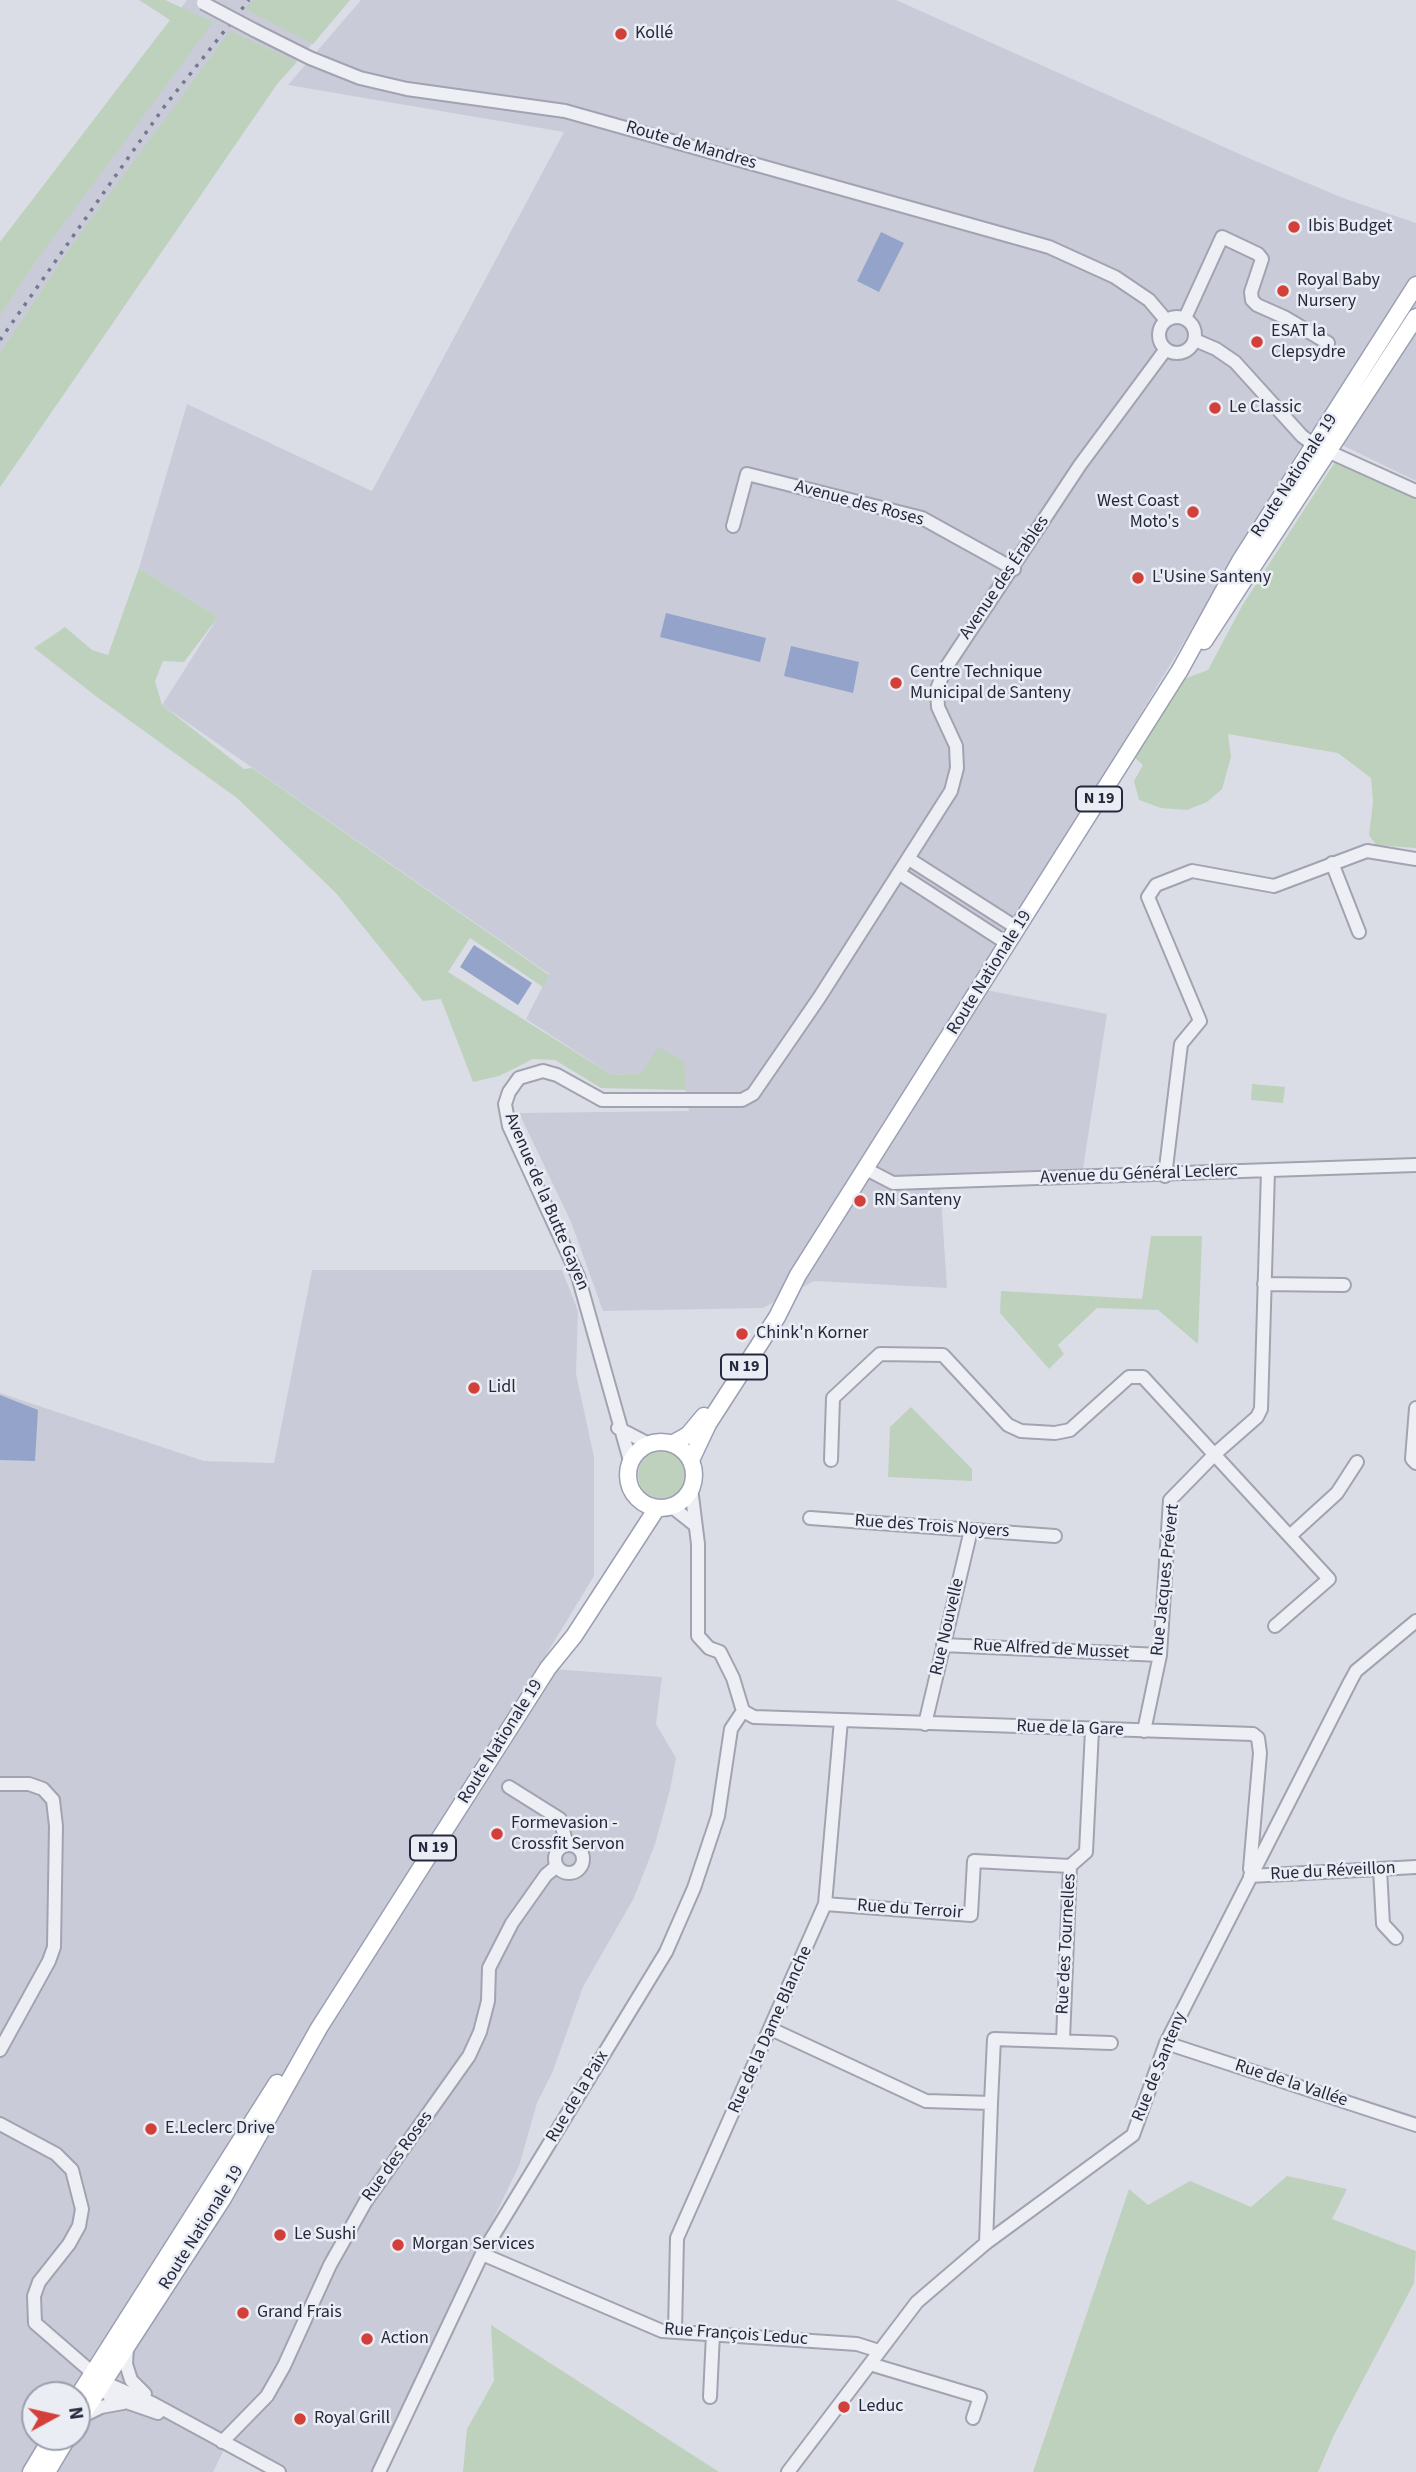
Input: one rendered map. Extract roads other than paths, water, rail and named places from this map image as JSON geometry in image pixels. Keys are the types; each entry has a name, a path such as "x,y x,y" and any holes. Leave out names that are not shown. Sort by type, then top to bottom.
{"main road":[{"name":"Route Nationale 19","path":"673,1444 688,1435 701,1420 772,1308 798,1275 866,1169 1181,670 1240,561 1416,285"},
{"name":"Route Nationale 19","path":"1181,670 1217,624 1416,317"},
{"name":"Route Nationale 19","path":"691,1460 708,1424 777,1317 798,1275"},
{"path":"649,1444 673,1444 691,1460 694,1471 691,1488 682,1501 664,1507 638,1498 628,1478 631,1464 639,1450 649,1444"},
{"name":"Route Nationale 19","path":"91,2385 127,2347 222,2200 319,2028 548,1668 575,1616 629,1534 635,1522 638,1498"},
{"name":"Route Nationale 19","path":"548,1668 574,1636 664,1507"},
{"name":"Route Nationale 19","path":"91,2394 279,2078 319,2028"},
{"path":"31,2472 44,2451"},
{"path":"47,2472 60,2451"}],"street":[{"name":"Route de Mandres","path":"200,2 310,58 360,78 407,89 565,111 1049,247 1115,277 1149,300 1166,320"},
{"path":"1185,318 1222,237 1258,254 1262,260 1251,292 1252,300 1257,305 1328,342"},
{"path":"1175,316 1185,318 1193,325 1195,340 1183,352 1166,349 1159,335 1166,320 1175,316"},
{"path":"1195,340 1216,349 1234,362 1302,436 1314,445 1416,491"},
{"name":"Avenue des Érables","path":"767,1073 900,874 951,791 957,768 956,746 938,707 937,689 945,669 1080,466 1166,349"},
{"name":"Avenue des Roses","path":"733,526 747,474 922,518 1014,569"},
{"path":"1165,1176 1181,1044 1200,1021 1148,897 1156,885 1192,871 1274,886 1367,851 1416,859"},
{"path":"909,859 1017,928"},
{"path":"1332,863 1359,932"},
{"path":"900,874 1007,944"},
{"name":"Avenue de la Butte Gayen","path":"631,1464 618,1428 602,1354 578,1276 509,1126 505,1104 509,1092 519,1078 543,1071 557,1075 602,1100 742,1100 752,1094 767,1073"},
{"name":"Avenue du Général Leclerc","path":"866,1169 894,1183 1165,1176 1416,1165"},
{"name":"Rue Jacques Prévert","path":"1144,1731 1160,1655 1170,1500 1216,1453 1257,1417 1261,1409 1268,1171"},
{"path":"1264,1284 1344,1285"},
{"path":"831,1460 834,1398 880,1354 943,1355 1008,1424 1021,1431 1055,1433 1070,1430 1129,1377 1143,1377 1292,1534 1329,1578 1275,1626"},
{"path":"1414,1461 1416,1408"},
{"path":"618,1428 649,1444"},
{"path":"1292,1534 1337,1493 1357,1462"},
{"path":"691,1488 696,1526 698,1636 709,1648 720,1652 733,1678 743,1711"},
{"path":"664,1507 696,1526"},
{"name":"Rue des Trois Noyers","path":"810,1518 1055,1536"},
{"name":"Rue Nouvelle","path":"925,1724 971,1530"},
{"name":"Rue de Santeny","path":"788,2472 918,2302 986,2243 1133,2135 1166,2043 1356,1671 1416,1621"},
{"name":"Rue Alfred de Musset","path":"943,1645 1160,1655"},
{"name":"Rue de la Gare","path":"743,1711 754,1717 1253,1734 1258,1738 1250,1876"},
{"name":"Rue de la Paix","path":"379,2472 482,2254 666,1952 694,1888 718,1816 731,1729 743,1711"},
{"name":"Rue de la Dame Blanche","path":"675,2332 677,2238 825,1904 841,1720"},
{"name":"Rue des Tournelles","path":"1063,2040 1070,1866 1086,1852 1091,1730"},
{"path":"0,1784 29,1784 43,1788 53,1800 57,1826 54,1947 0,2050"},
{"path":"509,1787 560,1819 567,1845"},
{"path":"567,1845 580,1851 582,1863 576,1870 568,1872 557,1866 556,1853 567,1845"},
{"name":"Rue du Terroir","path":"825,1904 971,1915 974,1861 1070,1866"},
{"name":"Rue des Roses","path":"222,2442 267,2396 284,2366 330,2265 366,2201 469,2056 480,2032 488,2001 489,1968 512,1923 546,1875 557,1866"},
{"name":"Rue du Réveillon","path":"1250,1876 1416,1867"},
{"path":"1380,1869 1383,1924 1396,1938"},
{"path":"771,2029 926,2101 991,2103"},
{"path":"986,2243 994,2039 1111,2043"},
{"name":"Rue de la Vallée","path":"1166,2043 1416,2125"},
{"path":"0,2124 56,2154 72,2170 82,2209 79,2226 69,2244 39,2282 33,2311 35,2323 44,2334 98,2378 152,2403 175,2418 279,2472"},
{"name":"Rue François Leduc","path":"482,2254 648,2326 675,2332 857,2344 879,2351"},
{"path":"710,2398 713,2334"},
{"path":"127,2347 126,2364 134,2386 163,2405 175,2418"},
{"path":"870,2364 980,2397 973,2418"},
{"path":"98,2378 109,2396 175,2418"},
{"path":"91,2414 108,2404 130,2404"}],"water":[{"path":"881,232 904,243 879,292 857,281"},
{"path":"666,613 766,638 760,662 660,637"},
{"path":"791,646 859,662 853,693 784,676"},
{"path":"474,945 532,983 518,1005 460,967"},
{"path":"0,1395 38,1410 35,1461 0,1460"}],"railway":[{"path":"0,340 164,107 249,0"}],"place":[{"name":"Kollé","path":"621,34"},
{"name":"Ibis Budget","path":"1294,227"},
{"name":"Royal Baby Nursery","path":"1283,291"},
{"name":"ESAT la Clepsydre","path":"1257,342"},
{"name":"Le Classic","path":"1215,408"},
{"name":"West Coast Moto's","path":"1193,512"},
{"name":"L'Usine Santeny","path":"1138,578"},
{"name":"Centre Technique Municipal de Santeny","path":"896,683"},
{"name":"RN Santeny","path":"860,1201"},
{"name":"Chink'n Korner","path":"742,1334"},
{"name":"Lidl","path":"474,1388"},
{"name":"Formevasion - Crossfit Servon","path":"497,1834"},
{"name":"E.Leclerc Drive","path":"151,2129"},
{"name":"Le Sushi","path":"280,2235"},
{"name":"Morgan Services","path":"398,2245"},
{"name":"Grand Frais","path":"243,2313"},
{"name":"Action","path":"367,2339"},
{"name":"Leduc","path":"844,2407"},
{"name":"Royal Grill","path":"300,2419"}]}
